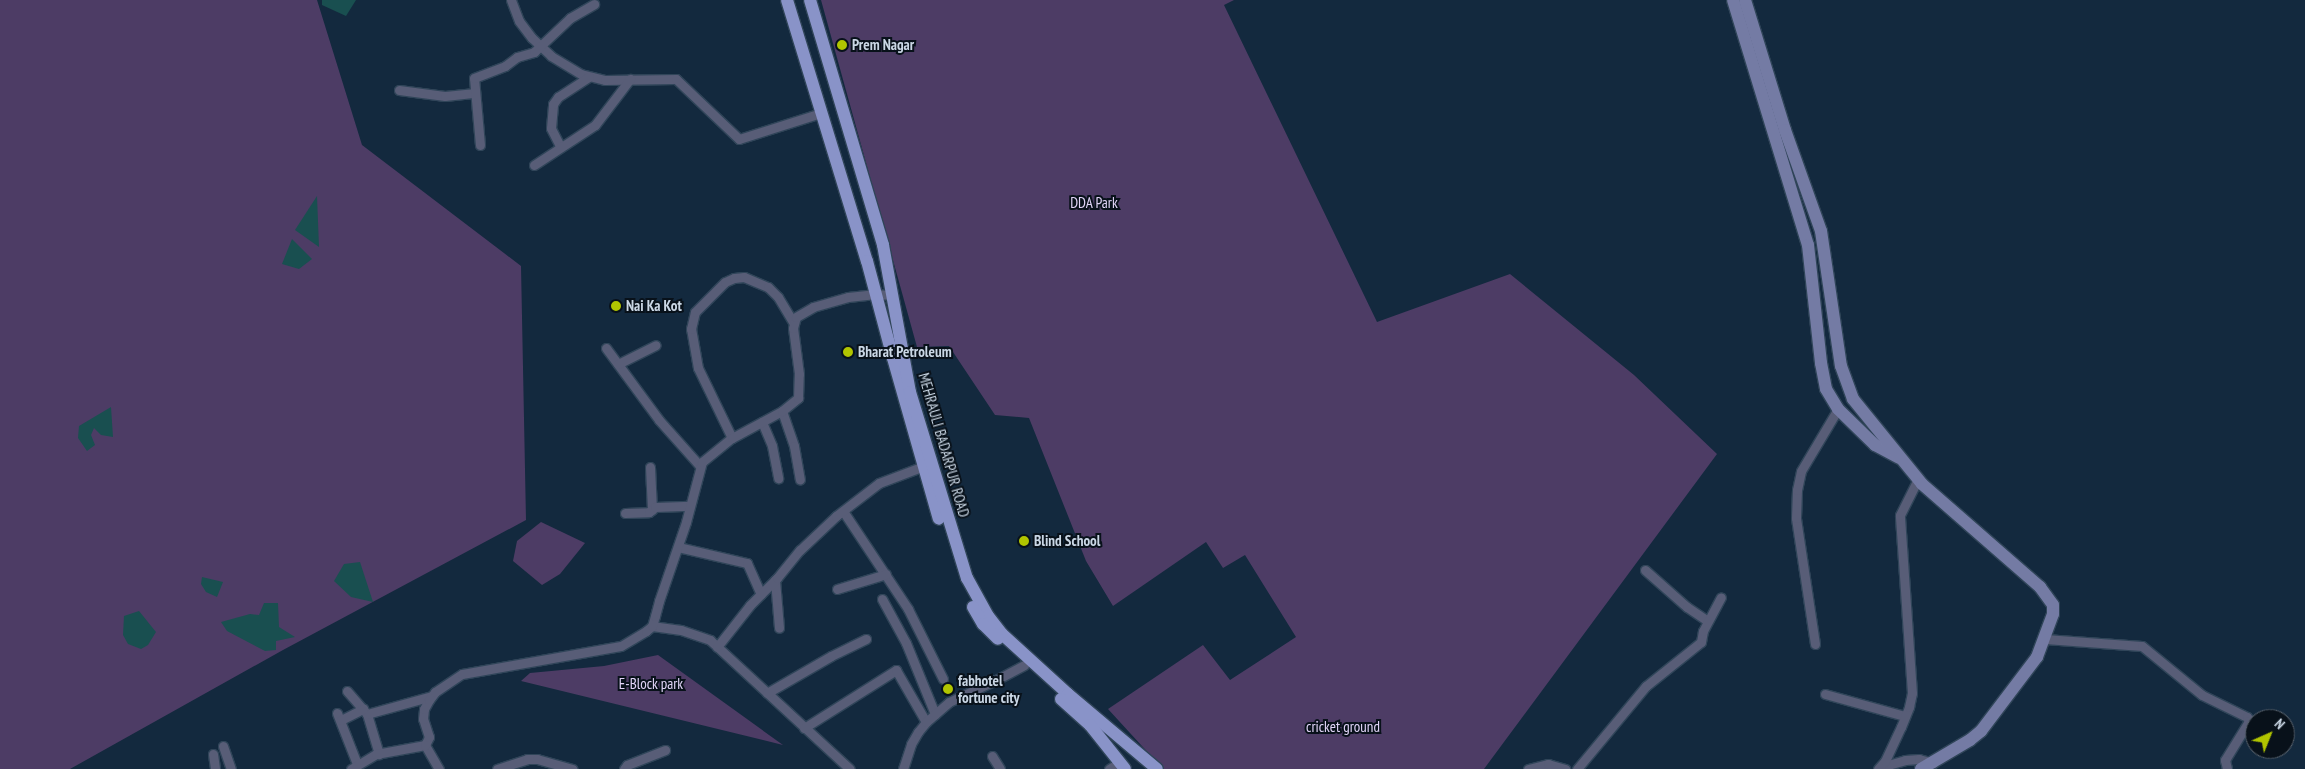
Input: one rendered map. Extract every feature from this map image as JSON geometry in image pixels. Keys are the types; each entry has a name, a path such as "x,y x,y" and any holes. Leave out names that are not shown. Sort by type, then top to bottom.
{"main road":[{"name":"MEHRAULI BADARPUR ROAD","path":"787,0 927,465 967,578 988,616 1002,634 1028,659 1157,769"},
{"name":"MEHRAULI BADARPUR ROAD","path":"810,0 883,245 910,392 954,568 983,624 1024,665 1090,725 1104,742 1118,767"},
{"path":"1104,742 1114,732"}],"street":[{"path":"511,0 525,31 551,56 589,78 605,80 676,79 739,139 821,113"},
{"path":"1733,0 1808,245 1820,363 1826,389 1838,409 1875,445 1899,458"},
{"path":"1745,0 1786,130 1821,231 1845,381 1853,399 1887,439 1899,458 1918,479 2040,586 2053,605 2053,614 2045,639 2032,665 1980,731 1921,769"},
{"path":"480,145 474,78 505,66 517,57 534,52 570,18 594,4"},
{"path":"560,146 551,128 552,104 558,97 589,78"},
{"path":"534,165 600,120 630,80"},
{"path":"399,90 444,96 475,93"},
{"path":"425,745 429,737 423,719 424,709 432,696 462,674 621,646 652,626 678,547 700,466 704,459 732,438 782,412 794,402 800,393 793,322 778,297 768,287 744,277 734,278 725,282 695,312 691,329 692,347 698,368 732,438"},
{"path":"793,322 796,317 813,307 859,295 892,295"},
{"path":"618,364 656,344"},
{"path":"606,348 659,420 700,466"},
{"path":"1815,644 1796,518 1797,490 1801,470 1838,409"},
{"path":"782,412 794,446 800,479"},
{"path":"762,422 772,446 778,478"},
{"path":"717,647 761,594 816,534 879,483 927,465"},
{"path":"650,467 652,510"},
{"path":"1879,768 1909,707 1913,679 1900,515 1918,479"},
{"path":"625,513 649,512 656,507 690,506"},
{"path":"843,511 915,621 943,680"},
{"path":"678,547 747,563 761,594"},
{"path":"1645,570 1687,607 1708,622"},
{"path":"837,590 886,574"},
{"path":"775,580 779,628"},
{"path":"1577,769 1646,686 1701,642 1708,622 1721,597"},
{"path":"882,599 906,642 935,714"},
{"path":"652,626 695,634 710,640 850,769"},
{"path":"767,693 831,656 866,639"},
{"path":"2045,639 2142,646 2195,690 2247,717 2249,721 2225,760 2227,769"},
{"path":"903,769 911,744 926,722 935,714 954,698 996,680 1024,665"},
{"path":"804,728 896,670 926,722"},
{"path":"347,691 365,712 379,754"},
{"path":"1825,694 1905,716"},
{"path":"425,745 379,754 354,767 339,716 365,712 432,696"},
{"path":"425,745 439,769"},
{"path":"224,746 231,769"},
{"path":"624,769 627,764 665,750"},
{"path":"212,754 215,769"},
{"path":"992,756 1000,769"},
{"path":"497,769 527,759 537,759 573,769"},
{"path":"1879,768 1905,760 1919,759 1933,763"},
{"path":"1528,769 1548,764 1565,769"}],"green space":[{"path":"0,0 317,0 362,145 521,266 526,520 283,650 70,769 0,769"},
{"name":"DDA Park","path":"821,0 1234,0 1224,5 1377,322 1510,274 1634,375 1717,454 1484,769 1163,769 1108,709 1203,645 1230,680 1296,637 1245,555 1223,568 1206,542 1113,606 1086,561 1029,418 995,415 949,346 917,347"},
{"path":"541,522 585,543 560,574 542,585 513,561 517,541"},
{"name":"E-Block park","path":"658,655 783,745 521,681 530,673 604,666"}],"shaded area":[{"path":"322,0 356,0 346,16 322,5"},
{"path":"317,196 319,247 295,230"},
{"path":"292,239 312,259 299,269 282,264"},
{"path":"111,407 113,437 101,435 94,428 91,435 95,445 87,451 78,438 79,426"},
{"path":"360,562 373,602 351,597 334,581 344,564"},
{"path":"202,577 223,582 217,597 206,592 201,584"},
{"path":"264,603 278,603 279,627 295,637 276,641 276,650 265,651 227,631 221,622 250,614 259,615"},
{"path":"139,611 156,632 148,645 141,649 128,644 123,635 124,616"}],"place":[{"name":"Prem Nagar","path":"842,45"},
{"name":"Nai Ka Kot","path":"616,306"},
{"name":"Bharat Petroleum","path":"848,352"},
{"name":"Blind School","path":"1024,541"},
{"name":"fabhotel fortune city","path":"948,689"}],"park label":[{"name":"cricket ground","path":"1343,727"}]}
